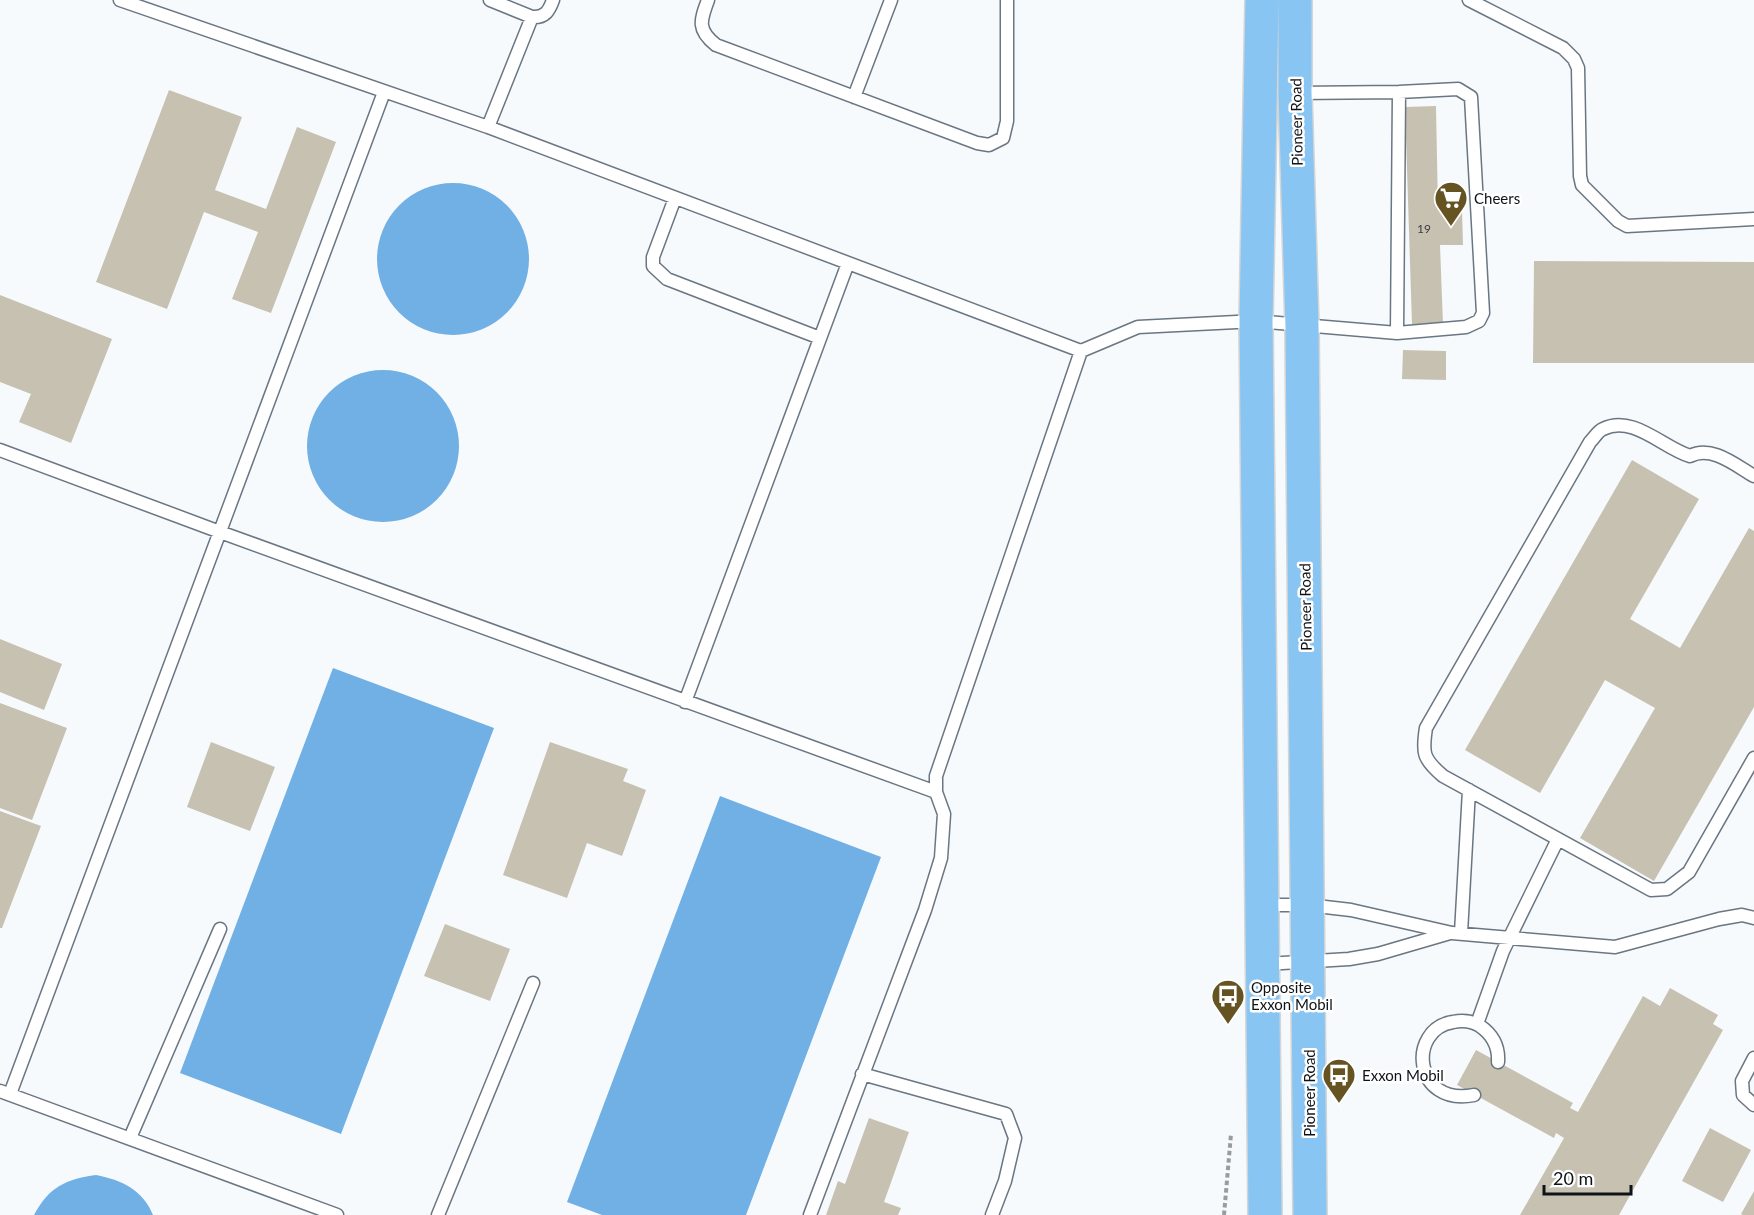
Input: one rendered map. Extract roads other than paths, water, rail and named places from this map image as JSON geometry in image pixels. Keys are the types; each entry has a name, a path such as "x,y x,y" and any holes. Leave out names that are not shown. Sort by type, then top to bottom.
{"main road":[{"name":"Pioneer Road","path":"1262,0 1277,94 1302,326 1310,1215"},
{"name":"Pioneer Road","path":"1265,1215 1256,321 1277,94 1295,0"}],"lane":[{"path":"120,0 488,127 1081,351 1138,327 1256,321 1397,333 1466,327 1479,321 1482,313 1471,98 1467,93 1458,89 1277,94"},
{"path":"490,0 532,17 544,15 553,0"},
{"path":"708,0 701,27 706,37 716,45 977,143 989,145 1003,138 1007,121 1007,0"},
{"path":"854,97 891,0"},
{"path":"1469,0 1563,48 1574,59 1579,81 1582,185 1618,221 1627,225 1754,219"},
{"path":"488,127 532,17"},
{"path":"337,1215 5,1092 220,532 384,92"},
{"path":"1397,333 1399,92"},
{"path":"675,198 653,257 653,266 657,271 667,279 820,338"},
{"path":"686,702 848,263"},
{"path":"810,1215 925,910 941,858 944,814 936,792 936,776 1081,351"},
{"path":"1754,476 1712,453 1697,453 1690,456 1682,454 1638,429 1619,424 1602,429 1590,442 1426,728 1423,744 1424,756 1430,765 1443,776 1651,890 1667,889 1689,872 1754,758"},
{"path":"0,450 936,792"},
{"path":"1456,933 1469,790"},
{"path":"1477,1024 1503,951 1558,839"},
{"path":"1262,905 1308,905 1351,910 1456,933 1511,936 1588,946 1615,947 1719,919 1742,915 1754,918"},
{"path":"130,1138 220,929"},
{"path":"1263,964 1349,959 1378,954 1456,933"},
{"path":"438,1215 532,984"},
{"path":"1474,1095 1458,1097 1444,1094 1432,1085 1424,1072 1422,1057 1426,1042 1435,1030 1448,1023 1462,1020 1477,1024 1489,1033 1497,1045 1498,1062"},
{"path":"1754,1058 1742,1081 1743,1095 1754,1105"},
{"path":"862,1074 1006,1114 1015,1138 1005,1180 992,1215"}],"water":[{"path":"453,183 468,184 482,189 507,205 523,230 528,244 528,274 523,288 507,313 482,329 468,334 453,335 438,334 424,329 399,313 383,288 378,274 377,259 378,244 383,230 399,205 424,189 438,184"},
{"path":"383,370 398,371 412,376 437,392 453,417 458,431 458,461 453,475 437,500 412,516 398,521 383,522 368,521 354,516 329,500 313,475 308,461 307,446 308,431 313,417 329,392 354,376 368,371"},
{"path":"333,668 494,728 341,1134 180,1073"},
{"path":"720,796 881,857 746,1215 602,1215 567,1202"},
{"path":"96,1175 123,1183 144,1199 153,1215 34,1215 52,1191 59,1186 76,1179"}],"place":[{"name":"Cheers","path":"1451,227"},
{"name":"Opposite Exxon Mobil","path":"1228,1025"},
{"name":"Exxon Mobil","path":"1339,1104"}]}
